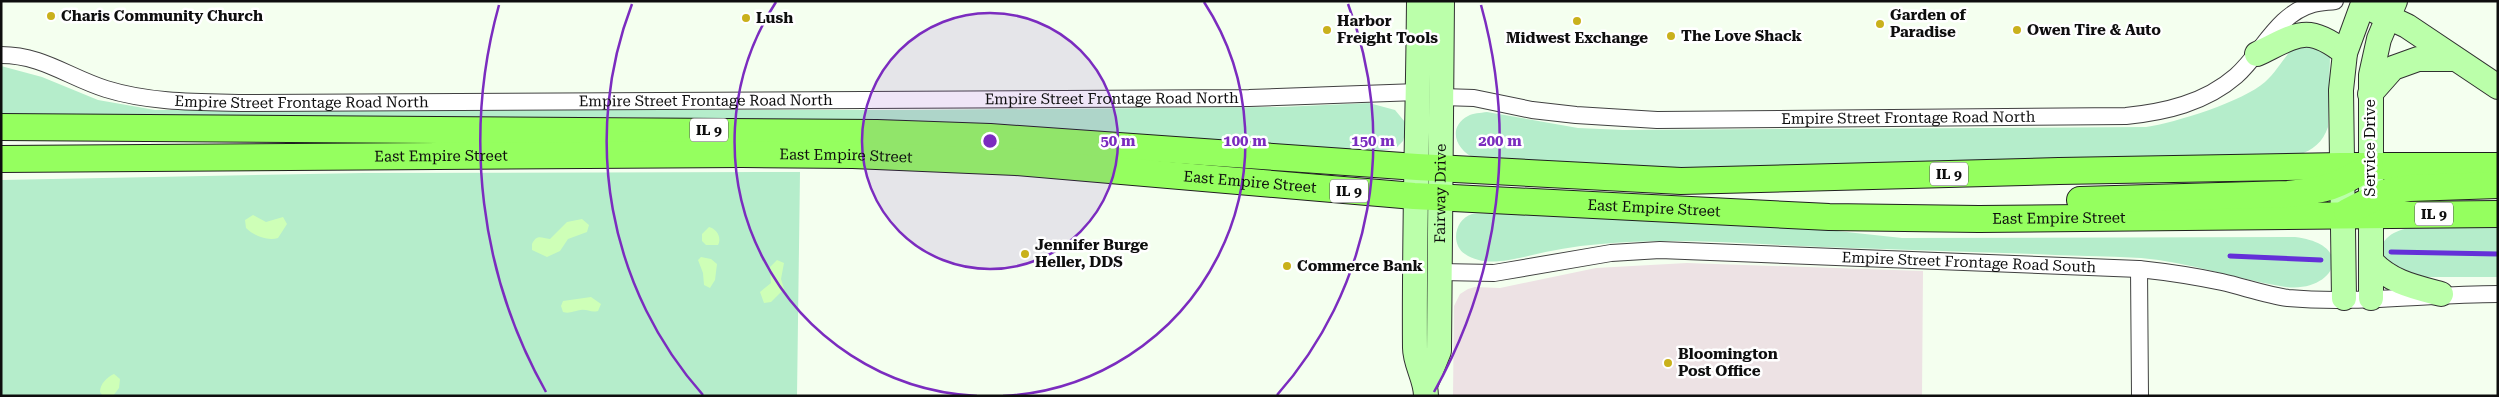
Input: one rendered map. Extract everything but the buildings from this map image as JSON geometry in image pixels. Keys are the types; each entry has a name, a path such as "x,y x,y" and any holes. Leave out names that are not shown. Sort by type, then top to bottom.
{"main road":[{"name":"East Empire Street","path":"1,127 798,131 1000,138 1429,167 1681,181 2341,175 2370,166 2498,166"},
{"name":"East Empire Street","path":"1,160 742,154 853,155 1016,162 1440,198 1829,216 1979,219 2342,215 2370,207 2498,214"},
{"path":"1979,219 2020,203 2288,194 2320,190 2341,175"},
{"path":"2370,207 2386,192 2410,188 2498,184"}],"street":[{"name":"Fairway Drive","path":"1419,1 1418,92 1429,167 1440,198 1439,351 1426,389"},
{"name":"Fairway Drive","path":"1426,389 1415,352 1414,196 1429,167 1442,97 1442,1"},
{"name":"Empire Street Frontage Road North","path":"1442,97 1474,98 1532,110 1585,116 1657,120 2126,116 2171,110 2202,97 2235,76 2257,54 2274,30 2299,10 2313,4 2335,1"},
{"path":"2358,3 2392,9 2407,26 2454,59 2498,86"},
{"name":"Service Drive","path":"2344,298 2341,90 2345,53 2358,3"},
{"name":"Service Drive","path":"2371,298 2370,94 2373,58 2392,9"},
{"path":"2257,54 2296,35 2315,34 2328,39 2345,53"},
{"name":"Empire Street Frontage Road North","path":"1,55 21,55 106,89 162,101 266,103 1249,98 1418,92"},
{"path":"2370,94 2394,68 2418,59 2454,59"},
{"name":"Empire Street Frontage Road South","path":"1440,272 1494,273 1611,253 1660,250 2139,269 2210,279 2273,296 2371,298 2441,294 2498,294"},
{"path":"2371,261 2388,276 2402,283 2441,294"},
{"path":"2139,269 2140,396"}],"shaded area":[{"path":"2313,42 2330,57 2328,127 2317,145 2298,155 2159,156 1671,169 1475,158 1463,150 1456,139 1457,127 1461,121 1468,116 1487,112 1578,128 1623,130 2146,127 2191,116 2226,104 2242,96 2265,82 2295,46"},
{"path":"1,66 42,77 98,100 155,110 907,110 1282,107 1369,103 1395,110 1405,122 1406,130 1403,141 1396,148 1376,152 891,122 602,117 1,117"},
{"path":"800,172 797,396 1,396 1,180 364,173"},
{"path":"1493,213 1791,226 1902,238 2295,237 2315,242 2327,250 2333,259 2331,269 2325,277 2313,284 2298,287 2262,283 2159,260 2128,257 1710,242 1672,241 1598,244 1494,262 1472,258 1460,250 1457,244 1456,232 1458,226 1466,217 1472,214"},
{"path":"2425,226 2498,226 2498,277 2414,277 2384,264 2381,247 2389,236 2400,230"},
{"path":"1687,263 1923,271 1922,396 1453,396 1454,306 1460,294 1468,289 1475,287 1500,288 1596,268"}],"sand":[{"path":"253,215 266,222 283,217 287,224 278,238 265,238 246,228 245,220"},
{"path":"582,219 589,225 587,232 568,239 560,251 547,257 532,250 532,244 536,239 540,237 550,239 567,222"},
{"path":"709,227 718,234 718,245 706,245 702,241 702,234"},
{"path":"701,257 711,259 717,264 715,280 710,288 704,285 703,273 698,260"},
{"path":"777,260 784,263 781,279 784,289 771,302 764,303 760,292 771,283 770,267"},
{"path":"591,297 601,304 598,311 563,312 561,306 563,301"},
{"path":"114,374 120,379 119,388 113,396 103,396 100,392 101,386 106,379"}],"waterway":[{"path":"2391,252 2498,254"},
{"path":"2230,256 2321,260"}],"place":[{"name":"Charis Community Church","path":"51,16"},
{"name":"Lush","path":"746,18"},
{"name":"Midwest Exchange","path":"1577,21"},
{"name":"Garden of Paradise","path":"1880,24"},
{"name":"Harbor Freight Tools","path":"1327,30"},
{"name":"Owen Tire & Auto","path":"2017,30"},
{"name":"The Love Shack","path":"1671,36"},
{"name":"Jennifer Burge Heller, DDS","path":"1025,254"},
{"name":"Commerce Bank","path":"1287,266"},
{"name":"Bloomington Post Office","path":"1668,363"}]}
